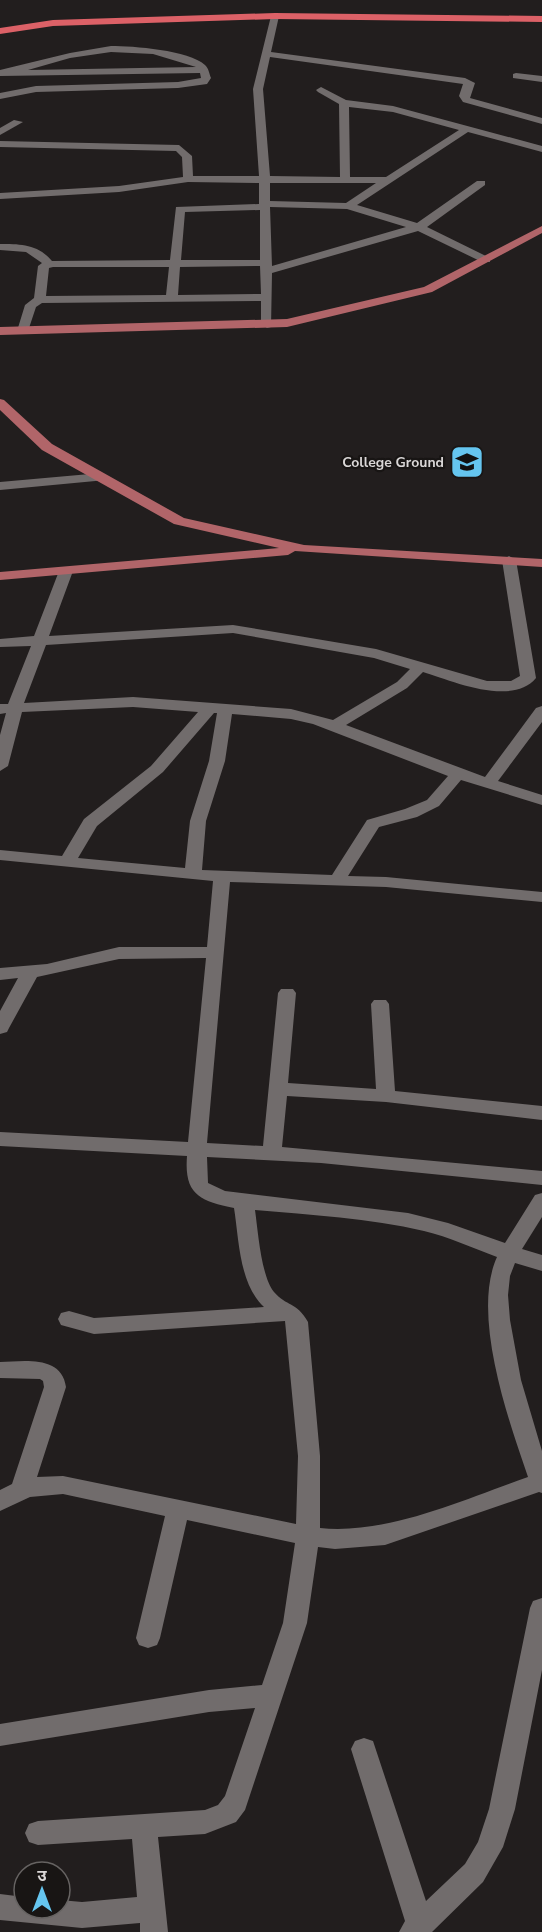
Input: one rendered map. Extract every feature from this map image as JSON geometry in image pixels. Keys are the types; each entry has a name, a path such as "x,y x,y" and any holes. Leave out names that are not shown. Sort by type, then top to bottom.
{"highway":[{"path":"0,32 64,26 274,17 542,20"}],"main road":[{"path":"0,332 287,323 428,290 542,229"},
{"path":"0,403 47,447 179,521 304,549"},
{"path":"0,576 304,549 542,562"}],"street":[{"path":"267,324 264,178 258,89 274,17"},
{"path":"0,96 36,88 75,89 178,85 204,82 206,78 199,64 160,52 124,47 86,51 3,73"},
{"path":"266,54 465,81 470,83 464,96 466,99 542,121"},
{"path":"3,73 204,70"},
{"path":"36,88 45,80 63,72"},
{"path":"114,72 116,86"},
{"path":"516,76 542,79"},
{"path":"321,90 344,104 393,109 542,149"},
{"path":"344,104 345,178"},
{"path":"0,132 18,122"},
{"path":"348,206 465,130"},
{"path":"522,144 532,138"},
{"path":"0,144 179,148 187,156 189,179"},
{"path":"0,196 119,189 189,179 390,180"},
{"path":"40,300 44,266 174,264 266,267 419,227 481,183"},
{"path":"172,298 180,209 348,206 419,227 486,260"},
{"path":"0,247 31,248 40,253 49,265"},
{"path":"23,331 31,305 40,300 267,297"},
{"path":"0,486 101,477"},
{"path":"0,643 222,628 376,654 486,686 514,686 528,678 509,560"},
{"path":"0,766 8,708 39,641 66,571"},
{"path":"334,726 402,685 420,667"},
{"path":"8,708 133,702 291,714 334,726 458,774 542,800"},
{"path":"67,862 90,823 158,769 218,709"},
{"path":"193,874 198,822 217,761 218,709"},
{"path":"488,784 542,711"},
{"path":"337,880 373,824 417,811 434,803 458,774"},
{"path":"0,855 222,877 386,882 542,897"},
{"path":"222,877 197,1149 196,1176 203,1190 218,1197 243,1201 416,1222 458,1234 509,1255 542,1263"},
{"path":"0,974 30,972 119,953 215,952"},
{"path":"0,1028 30,972"},
{"path":"272,1154 287,993"},
{"path":"380,1004 386,1096"},
{"path":"278,1089 386,1096 542,1113"},
{"path":"0,1138 272,1154 542,1178"},
{"path":"0,1502 22,1489 39,1485 63,1485 308,1536 345,1539 385,1536 542,1483 526,1439 498,1318 496,1292 500,1275 509,1255 542,1200"},
{"path":"38,1833 205,1822 227,1814 236,1802 272,1695 299,1604 308,1536 309,1456 297,1322 292,1313 271,1301 258,1282 243,1201"},
{"path":"69,1319 94,1326 292,1313"},
{"path":"0,1370 33,1369 47,1372 53,1377 55,1387 22,1489"},
{"path":"148,1638 178,1509"},
{"path":"364,1749 416,1929 474,1873 490,1847 502,1809 542,1608"},
{"path":"0,1735 209,1701 272,1695"},
{"path":"0,1907 153,1921 144,1826"}],"place":[{"name":"College Ground","path":"467,462"}]}
